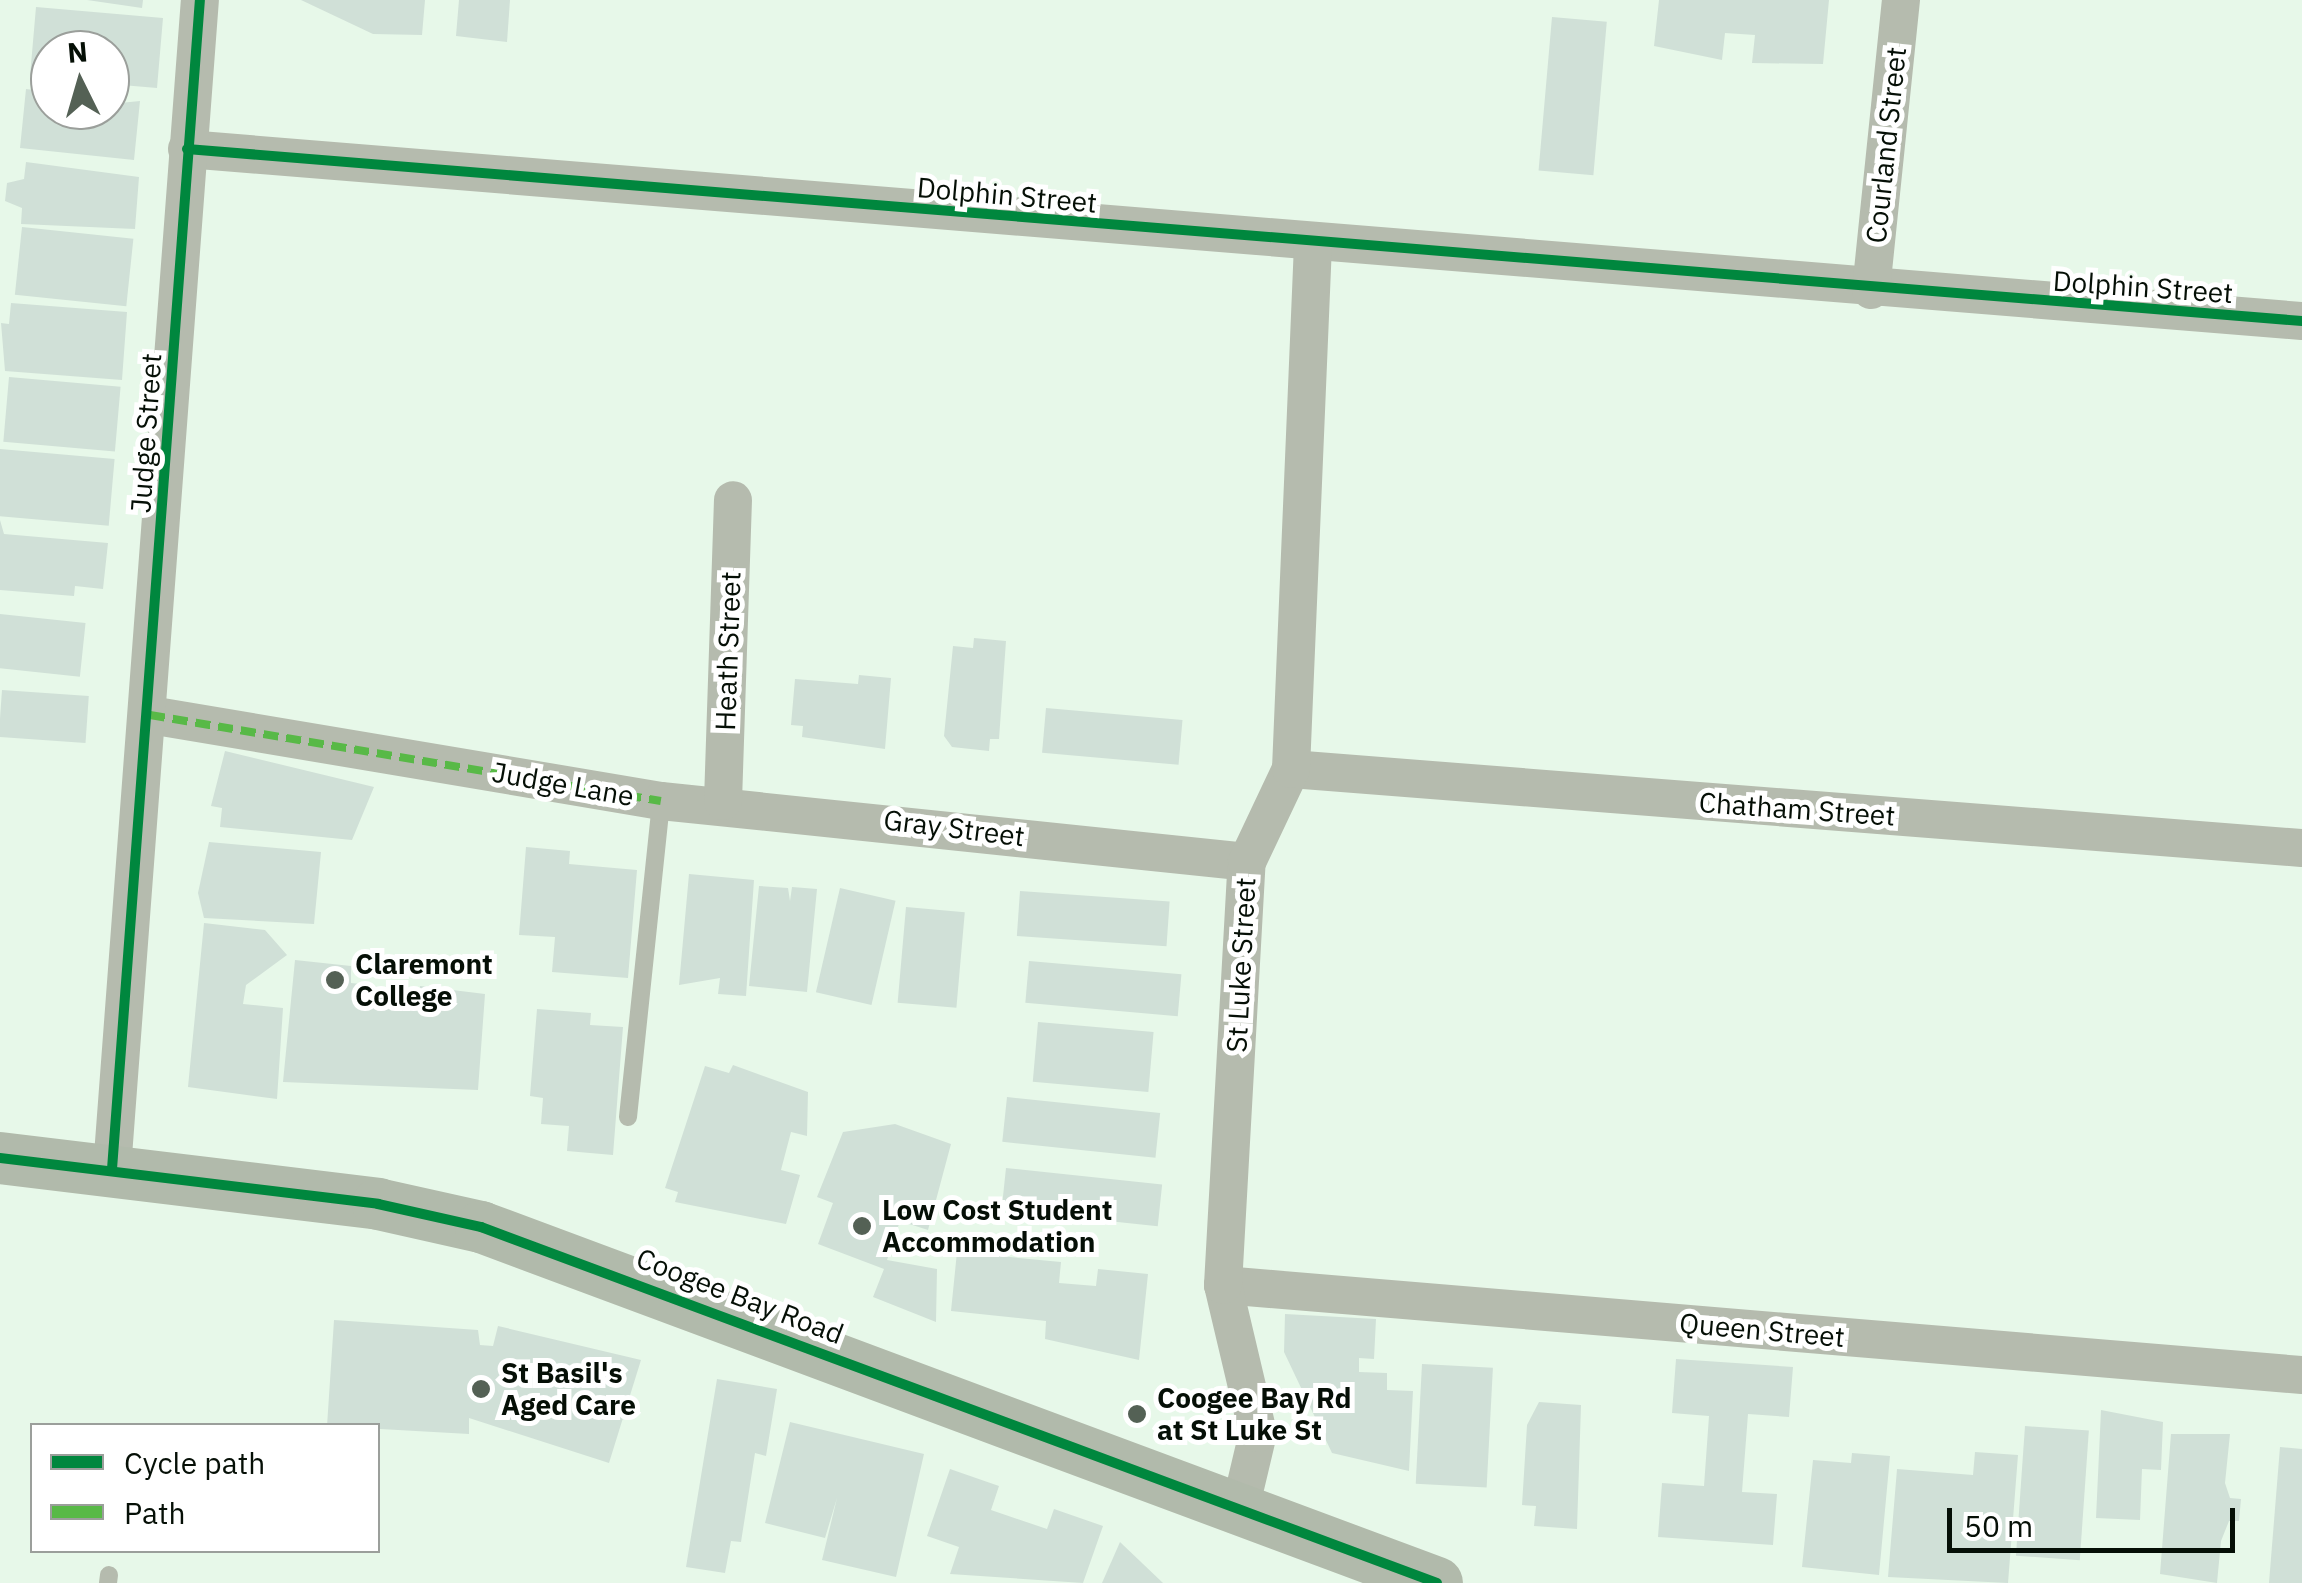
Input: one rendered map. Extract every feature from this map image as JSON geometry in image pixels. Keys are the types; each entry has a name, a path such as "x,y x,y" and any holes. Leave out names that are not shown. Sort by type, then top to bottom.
{"main road":[{"name":"Coogee Bay Road","path":"0,1158 378,1204 481,1227 1240,1509 1368,1571 1437,1583"}],"street":[{"name":"Judge Street","path":"112,1169 150,715 200,0"},
{"name":"Courland Street","path":"1872,290 1900,0"},
{"name":"Dolphin Street","path":"187,148 1872,290 2302,321"},
{"name":"St Luke Street","path":"1240,1509 1258,1433 1223,1284 1247,862 1291,770 1313,244"},
{"name":"Heath Street","path":"723,801 733,500"},
{"name":"Judge Lane","path":"150,715 661,801"},
{"name":"Chatham Street","path":"1291,770 2302,848"},
{"name":"Gray Street","path":"661,801 723,801 1247,862"},
{"name":"Queen Street","path":"1223,1284 2302,1375"}],"lane":[{"name":"Judge Lane","path":"628,1117 661,801"}],"building":[{"path":"87,0 143,0 142,8"},
{"path":"301,0 425,0 422,35 373,34"},
{"path":"459,0 510,0 507,42 456,36"},
{"path":"1659,0 1829,0 1823,64 1752,63 1755,35 1725,33 1722,60 1654,46"},
{"path":"36,7 163,18 157,88 130,86 130,30 34,30"},
{"path":"1552,17 1607,22 1593,175 1539,170"},
{"path":"26,89 30,90 30,130 130,130 130,102 140,101 134,160 20,148"},
{"path":"26,162 139,177 135,229 21,224 22,208 5,201 7,183 24,179"},
{"path":"22,227 133,239 126,306 15,295"},
{"path":"11,303 127,312 122,380 5,371 1,323 9,324"},
{"path":"9,377 121,387 115,452 3,442"},
{"path":"0,449 115,459 109,526 0,516"},
{"path":"0,520 4,534 108,543 103,589 75,586 74,596 0,590"},
{"path":"0,614 86,623 80,677 0,668"},
{"path":"974,638 1006,641 999,739 990,739 989,751 952,747 944,736 953,646 973,648"},
{"path":"859,675 891,678 885,749 802,737 803,726 791,725 795,679 858,684"},
{"path":"2,690 89,696 86,743 0,737"},
{"path":"1046,708 1182,720 1179,765 1042,753"},
{"path":"225,751 374,787 352,840 220,827 222,808 211,806"},
{"name":"Claremont College","path":"209,842 321,852 314,924 204,918 198,893"},
{"path":"526,847 570,851 569,864 637,870 628,978 552,972 555,937 519,935"},
{"path":"689,874 754,880 746,996 718,994 720,978 679,985"},
{"path":"759,886 788,888 790,901 792,887 817,889 807,992 749,986"},
{"path":"840,888 896,901 871,1005 816,992"},
{"path":"1020,891 1170,901 1166,946 1017,936"},
{"path":"906,907 965,912 956,1008 898,1003"},
{"name":"Claremont College","path":"204,923 265,930 287,955 246,985 243,1004 283,1008 277,1099 188,1087"},
{"name":"Claremont College","path":"295,960 351,966 351,983 371,985 387,1002 418,1006 420,986 485,994 478,1090 283,1082"},
{"path":"1029,961 1181,974 1178,1016 1025,1003"},
{"path":"537,1009 591,1013 590,1025 623,1027 613,1155 567,1151 569,1126 541,1124 543,1098 530,1096"},
{"path":"1038,1022 1154,1032 1148,1092 1033,1082"},
{"path":"733,1065 808,1092 807,1136 791,1132 781,1170 800,1175 786,1224 675,1202 678,1192 665,1188 705,1066 729,1073"},
{"path":"1007,1097 1160,1113 1155,1158 1002,1142"},
{"name":"Low Cost Student Accommodation","path":"895,1124 951,1144 928,1230 900,1221 887,1260 937,1269 936,1322 873,1297 884,1269 818,1244 833,1203 817,1197 843,1132"},
{"path":"1006,1168 1162,1184 1158,1226 1002,1210"},
{"path":"957,1252 1061,1262 1059,1283 1096,1286 1098,1269 1148,1274 1139,1360 1045,1339 1046,1321 951,1311"},
{"path":"1285,1314 1376,1319 1374,1359 1359,1358 1359,1372 1387,1373 1387,1390 1413,1391 1409,1471 1332,1453 1284,1352"},
{"name":"St Basil's Aged Care","path":"334,1320 478,1330 480,1345 493,1346 498,1326 641,1360 609,1463 469,1418 469,1434 380,1429 380,1423 327,1423"},
{"path":"1676,1359 1793,1367 1789,1417 1748,1414 1742,1492 1777,1494 1773,1545 1658,1537 1662,1483 1704,1486 1709,1416 1672,1413"},
{"path":"1422,1364 1493,1368 1487,1488 1416,1484"},
{"path":"717,1379 777,1389 766,1456 755,1453 741,1542 731,1541 725,1573 686,1567"},
{"path":"1539,1402 1581,1405 1577,1529 1534,1526 1536,1506 1522,1505 1527,1425"},
{"path":"2101,1410 2163,1422 2161,1470 2142,1469 2140,1520 2096,1518"},
{"path":"790,1422 924,1454 896,1577 822,1560 837,1498 825,1538 765,1523"},
{"path":"2025,1426 2089,1430 2080,1560 2016,1556"},
{"path":"2171,1434 2230,1434 2225,1483 2230,1498 2241,1499 2239,1521 2229,1521 2221,1541 2217,1583 2160,1574"},
{"path":"2280,1447 2302,1449 2302,1583 2269,1583"},
{"path":"1975,1452 2018,1455 2008,1583 1888,1577 1897,1469 1973,1475"},
{"path":"1852,1453 1890,1456 1879,1575 1802,1567 1813,1460 1851,1463"},
{"path":"950,1469 999,1486 991,1510 1047,1529 1054,1509 1103,1526 1083,1583 950,1574 959,1547 927,1536"},
{"path":"1120,1542 1163,1583 1102,1583"}],"marked path":[{"path":"150,715 661,801"}],"cycle path":[{"path":"112,1169 200,0"},
{"path":"187,149 2302,321"},
{"path":"0,1158 378,1204 481,1227 1437,1583"}],"place":[{"name":"Claremont College","path":"335,980"},
{"name":"Low Cost Student Accommodation","path":"862,1226"},
{"name":"St Basil's Aged Care","path":"481,1389"},
{"name":"Coogee Bay Rd at St Luke St","path":"1137,1414"}]}
